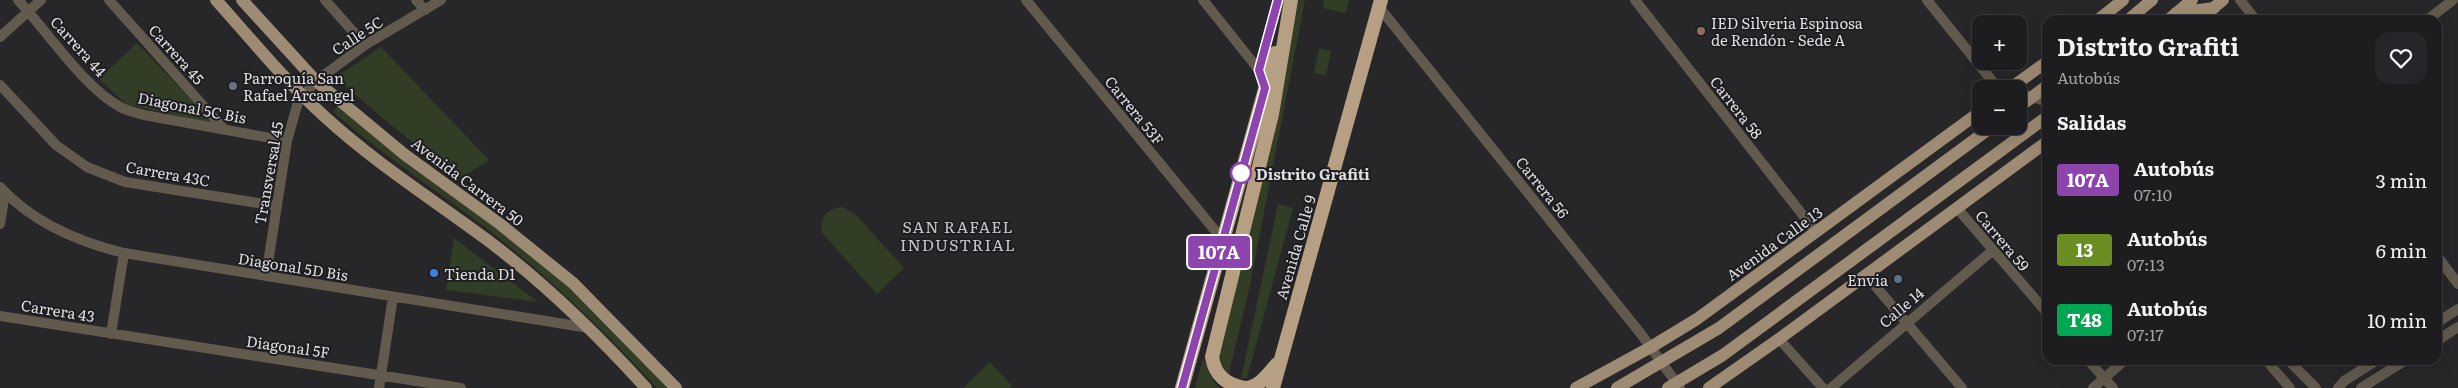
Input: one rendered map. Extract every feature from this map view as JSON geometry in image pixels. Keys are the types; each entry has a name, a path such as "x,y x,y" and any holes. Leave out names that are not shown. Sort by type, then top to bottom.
{"highway":[{"path":"1182,388 1222,239 1291,0"},
{"path":"1280,360 1260,382 1251,388 1245,388 1232,386 1222,379 1213,365 1212,357 1272,114 1291,0"},
{"name":"Avenida Calle 9","path":"1273,388 1380,4"}],"main road":[{"path":"216,0 324,116 404,180 486,240 591,328 646,388"},
{"name":"Avenida Carrera 50","path":"242,0 316,81 404,154 500,224 573,283 676,388"},
{"path":"2104,15 2123,0"},
{"path":"2134,15 2152,0"},
{"path":"2173,15 2192,0"},
{"path":"2176,15 2218,4"},
{"path":"2205,15 2218,4"},
{"path":"2022,80 2042,65"},
{"path":"2027,102 2042,90"},
{"name":"Avenida Calle 13","path":"1576,388 1651,347 1697,318 1972,118"},
{"path":"1675,386 1723,355 2042,120"},
{"path":"1618,388 1720,328 1982,135"},
{"path":"1709,388 1779,339 2042,145"},
{"path":"1816,232 1849,232"},
{"path":"1854,284 1856,257"}],"street":[{"name":"Carrera 44","path":"18,0 79,70 98,89 122,108"},
{"path":"0,37 40,0"},
{"name":"Carrera 45","path":"108,0 224,129"},
{"path":"325,0 365,45"},
{"path":"416,0 425,10"},
{"name":"Calle 5C","path":"316,81 365,45 441,0"},
{"name":"Carrera 53F","path":"1026,0 1222,239"},
{"path":"1203,0 1259,70 1265,88"},
{"path":"1259,70 1278,0"},
{"name":"Carrera 58","path":"1635,0 1816,232"},
{"path":"1926,0 1990,80"},
{"path":"2240,0 2252,15"},
{"path":"2434,15 2453,0"},
{"name":"Carrera 56","path":"1380,4 1651,347 1675,386"},
{"name":"Transversal 45","path":"266,276 287,141 298,102 316,81"},
{"name":"Carrera 43C","path":"0,85 56,145 95,171 125,182 277,206"},
{"path":"2027,95 2042,100"},
{"name":"Diagonal 5C Bis","path":"122,108 144,115 287,141"},
{"path":"0,224 2,190"},
{"name":"Diagonal 5D Bis","path":"2,190 25,210 54,228 90,244 124,253 591,328"},
{"name":"Carrera 59","path":"1957,208 2042,307"},
{"name":"Calle 14","path":"1831,388 1992,251"},
{"path":"110,334 124,253"},
{"path":"2442,262 2458,284"},
{"path":"1866,275 1962,388"},
{"path":"378,388 393,297"},
{"path":"2442,319 2458,309"},
{"name":"Carrera 43","path":"0,316 110,334"},
{"path":"2442,337 2458,327"},
{"name":"Diagonal 5F","path":"110,334 461,388"},
{"path":"1779,339 1823,388"},
{"path":"2092,365 2113,388"},
{"path":"2093,388 2119,365"},
{"path":"2270,365 2290,388"},
{"path":"2293,365 2316,388"},
{"path":"2338,388 2344,381 2369,365"},
{"path":"2361,388 2398,365"}],"green space":[{"path":"1299,0 1305,0 1249,290 1228,377 1219,360 1219,348"},
{"path":"1324,0 1349,0 1346,13 1323,8"},
{"path":"137,43 214,124 126,104 99,79"},
{"path":"381,47 489,160 461,178 397,130 336,77"},
{"path":"1319,48 1331,51 1326,75 1314,73"},
{"path":"337,107 544,263 588,303 669,388 657,388 595,323 529,263 482,225 351,127 333,112"},
{"path":"1278,204 1293,208 1247,378 1241,379"},
{"path":"843,207 857,216 904,268 877,294 823,234 822,223 825,215 832,209"},
{"path":"454,238 538,302 446,290"},
{"path":"1203,358 1212,378 1219,388 1195,388"},
{"path":"990,362 1012,386 1009,388 963,388"}],"bus line":[{"name":"107A","path":"1182,388 1265,88 1259,70 1278,0"}],"place":[{"name":"IED Silveria Espinosa de Rendón - Sede A","path":"1701,31"},
{"name":"Parroquía San Rafael Arcangel","path":"233,86"},
{"name":"Distrito Grafiti","path":"1241,173"},
{"name":"Tienda D1","path":"434,273"},
{"name":"Envia","path":"1898,279"}],"district":[{"name":"SAN RAFAEL INDUSTRIAL","path":"958,235"}]}
